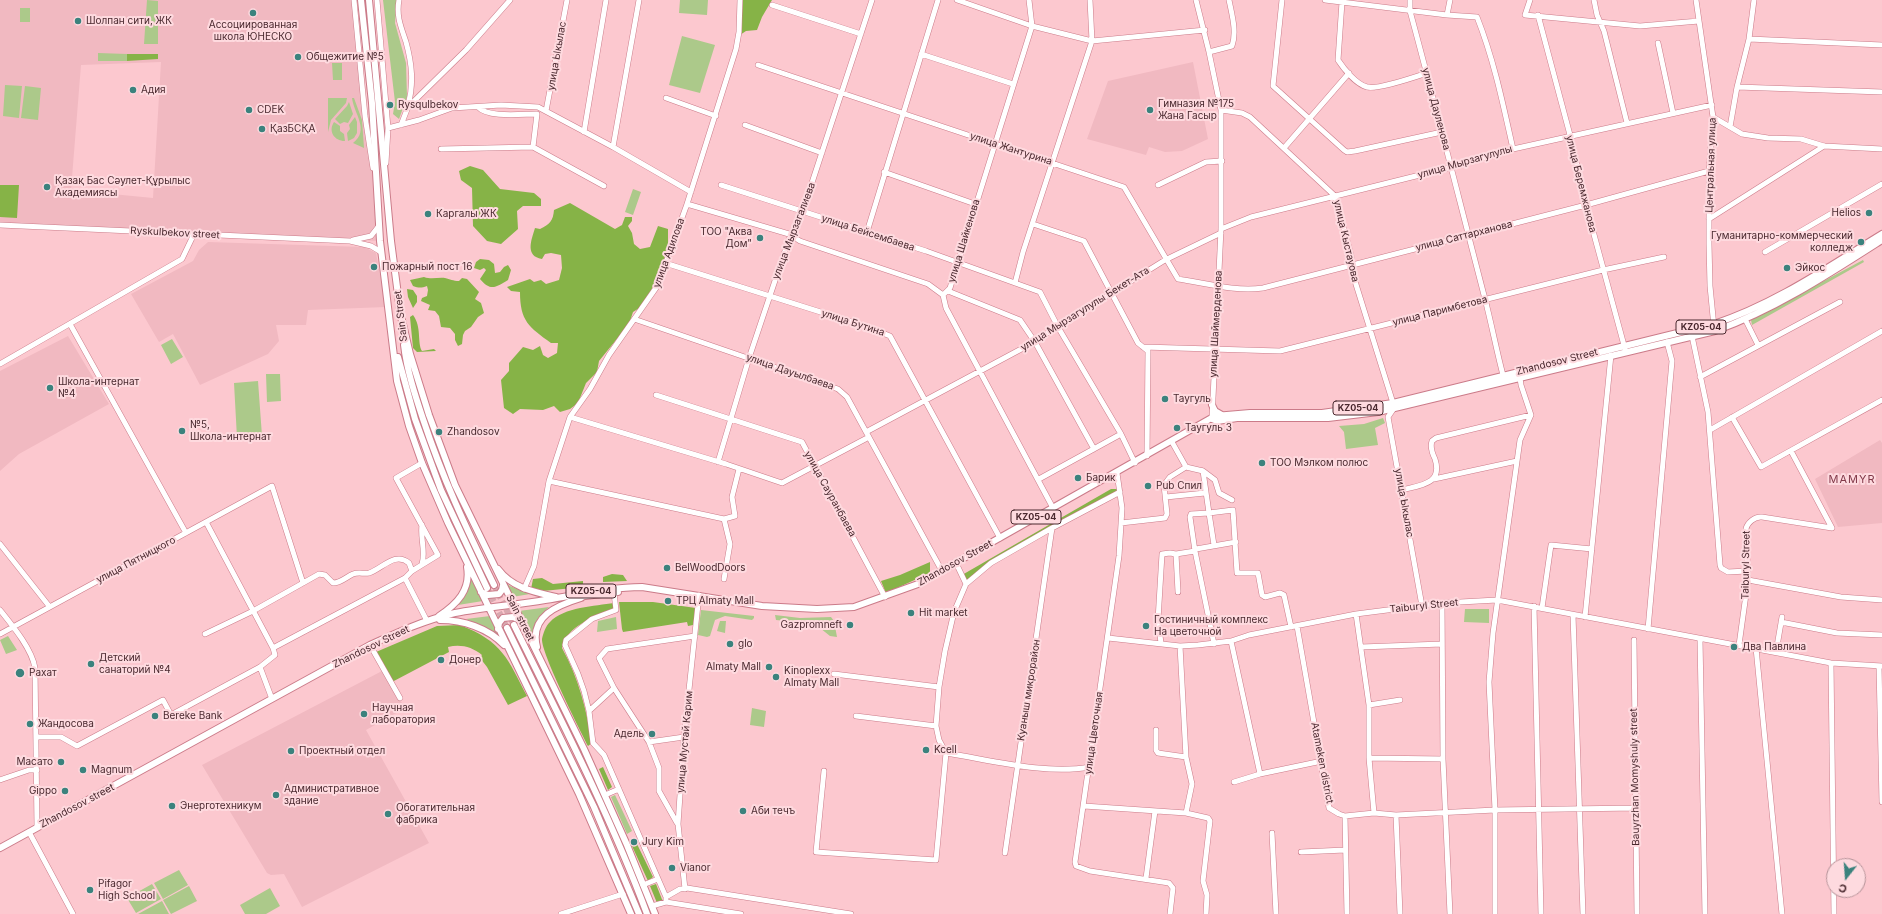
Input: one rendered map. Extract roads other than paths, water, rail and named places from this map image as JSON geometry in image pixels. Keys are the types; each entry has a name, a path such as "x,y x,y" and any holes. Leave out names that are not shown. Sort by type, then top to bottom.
{"main road":[{"name":"Sain Street","path":"361,0 372,103 378,227 392,336 406,391 427,453 455,522 487,588"},
{"name":"Sain Street","path":"369,0 380,128 386,170 391,240 406,355 413,388 433,451 456,506 494,585"},
{"name":"Zhandosov Street","path":"1504,378 1520,378 1610,355 1625,349 1692,336 1742,314 1799,285 1882,234"},
{"name":"Zhandosov Street","path":"1212,419 1217,421 1237,418 1328,418 1393,406 1745,319 1804,288 1881,242"},
{"name":"Sain street","path":"401,316 410,354 455,485 490,560 584,748 655,914"},
{"name":"Sain street","path":"392,336 399,392 422,463 466,562 598,836 632,914"},
{"path":"1212,405 1215,411 1222,415"},
{"name":"Zhandosov Street","path":"673,592 761,606 817,609 854,607 918,584 1212,419 1222,415 1250,413 1322,413 1393,406"},
{"path":"490,560 504,577 524,589 560,598"},
{"path":"430,620 450,608 462,596 468,579 466,562"},
{"path":"481,592 488,595 499,594 502,592 503,584"},
{"name":"KZ05-04","path":"560,598 587,592 624,587 642,587 673,592"},
{"name":"KZ05-04","path":"584,597 614,592 673,592"},
{"name":"Zhandosov Street","path":"239,718 370,645 396,632 430,620 488,608 560,598 584,597"},
{"path":"539,657 536,636 540,622 545,616 560,605 584,597"},
{"path":"498,629 499,623 503,618 512,617 520,620"},
{"path":"430,620 458,620 466,623 497,639 510,652"},
{"name":"Sain street","path":"514,625 623,853 648,914"},
{"name":"Sain street","path":"507,628 594,807 639,914"},
{"name":"Zhandosov street","path":"0,848 239,718"},
{"path":"594,807 598,836"},
{"path":"603,810 623,838"},
{"path":"644,888 648,914"}],"street":[{"name":"Sain Street","path":"354,0 365,116 376,180"},
{"name":"Sain Street","path":"377,0 388,128 386,170"},
{"path":"399,0 398,20 406,43 413,83 408,107 401,125"},
{"path":"408,107 466,50 510,0"},
{"name":"улица Ыкылас","path":"546,111 567,0"},
{"path":"584,132 606,0"},
{"path":"613,147 639,0"},
{"name":"улица Адилова","path":"524,589 534,566 549,481 570,416 590,389 609,355 658,285 716,116 738,40 740,0"},
{"name":"улица Мырзагалиева","path":"718,462 749,358 789,240 802,211 822,153 872,0"},
{"path":"866,232 938,0"},
{"path":"957,0 1032,26 1092,41 1205,30"},
{"name":"улица Шайкенова","path":"1029,0 1032,26 975,204 950,288 943,295 946,308 1054,508"},
{"path":"1014,283 1092,41 1090,0"},
{"name":"улица Шаймерденова","path":"1196,0 1205,30 1221,110 1221,231 1212,419"},
{"path":"1210,52 1232,46 1234,40 1233,22 1229,0"},
{"path":"1282,0 1273,86 1347,152 1442,132"},
{"path":"1325,0 1352,2 1410,11 1477,17 1488,45 1513,149"},
{"name":"улица Дауленова","path":"1410,0 1410,11 1452,167 1504,378"},
{"path":"1447,15 1450,0"},
{"path":"1530,0 1525,15 1538,15 1600,23 1640,26 1699,20"},
{"path":"1594,0 1597,15 1604,31 1627,123"},
{"name":"Центральная улица","path":"1696,0 1713,117 1709,171 1709,219 1710,286 1714,327"},
{"path":"1730,127 1736,87 1749,39 1754,0"},
{"path":"1342,2 1338,54 1340,63 1359,83 1368,88 1372,88 1427,73"},
{"path":"772,5 861,34"},
{"name":"улица Беремжанова","path":"1538,15 1570,135 1586,205 1625,349"},
{"path":"1749,39 1882,45"},
{"path":"1658,43 1673,113"},
{"path":"921,54 1013,84"},
{"name":"улица Жантурина","path":"758,65 1124,187 1165,260 1178,279 1218,285"},
{"path":"1284,148 1349,73"},
{"path":"1736,87 1882,92"},
{"path":"666,98 716,116"},
{"name":"улица Мырзагулулы","path":"1221,231 1251,218 1452,167 1513,149 1570,135 1712,105"},
{"path":"388,128 452,108 532,106 546,111 613,147 691,192"},
{"path":"478,107 482,111 491,114 537,114 533,147"},
{"name":"улица Кыстауова","path":"1221,110 1242,113 1250,117 1336,196 1351,255 1354,278 1393,406"},
{"path":"1713,117 1742,134 1768,138 1801,139 1824,146 1882,150"},
{"path":"745,125 822,153"},
{"path":"1709,219 1824,146"},
{"path":"441,149 533,147 604,186"},
{"path":"1158,185 1206,162 1222,161"},
{"name":"улица Саттарханова","path":"1218,285 1252,290 1468,236 1709,171"},
{"path":"884,172 975,204"},
{"path":"1765,252 1882,184"},
{"name":"улица Бейсембаева","path":"721,186 957,262 1040,292 1058,327 1121,434 1135,463"},
{"path":"687,204 792,236 800,241 928,284 943,295"},
{"path":"1033,224 1084,241 1138,343 1148,352 1147,456"},
{"name":"Ryskulbekov street","path":"0,225 350,241"},
{"path":"350,241 371,236 378,227"},
{"name":"улица Мырзагулулы Бекет-Ата","path":"739,469 782,483 815,466 924,400 1035,342 1165,260 1221,231"},
{"path":"0,364 182,259 194,234"},
{"path":"350,241 371,246 381,252"},
{"name":"улица Паримбетова","path":"1143,347 1280,351 1603,270 1664,257"},
{"name":"улица Бутина","path":"665,262 770,297 865,326 890,336 1000,538"},
{"path":"948,291 1020,320 1035,342 1094,449"},
{"path":"1700,377 1840,302"},
{"name":"улица Дауылбаева","path":"634,319 838,389 846,397 942,571"},
{"path":"1745,319 1758,345"},
{"path":"70,324 186,533"},
{"path":"1710,430 1882,331"},
{"path":"1692,336 1708,412 1720,565 1721,568 1728,572 1747,571"},
{"path":"1648,629 1672,361 1667,342"},
{"path":"1586,617 1610,355"},
{"path":"1495,914 1495,810 1490,682 1497,600 1520,440 1531,415 1520,378"},
{"name":"улица Сауранбаева","path":"656,395 802,442 885,597"},
{"path":"1732,418 1761,467 1882,400"},
{"name":"улица Ыкылас","path":"1393,406 1388,417 1422,606"},
{"path":"1434,479 1438,472 1431,445 1436,438 1531,415"},
{"path":"549,481 724,519 735,516 732,497 739,469 570,416"},
{"path":"1039,479 1121,434"},
{"path":"1172,442 1186,467 1202,471 1215,480 1219,493 1232,500"},
{"name":"Taiburyl Street","path":"1739,645 1748,580 1746,527 1758,516 1832,528 1791,451"},
{"path":"1402,490 1434,479 1517,461"},
{"path":"273,648 405,578 422,564 438,555 396,478 422,463"},
{"path":"1121,523 1165,518 1167,514 1164,485 1166,481 1186,467"},
{"path":"1202,471 1214,545"},
{"name":"улица Цветочная","path":"1117,473 1120,492 1121,523 1119,556 1076,866 1090,871 1146,878 1172,885 1173,892 1170,914"},
{"name":"улица Пятницкого","path":"0,634 272,486 303,583"},
{"path":"824,771 816,852 936,860 946,753 939,740 936,726 939,687 954,612 966,584 991,563 1052,528 1120,492"},
{"path":"1166,497 1205,493"},
{"path":"1214,644 1195,551 1190,517 1191,514 1233,510 1237,573 1258,573 1262,595 1264,597 1280,593 1284,595 1291,627"},
{"path":"724,519 730,544 724,579"},
{"path":"36,738 61,737 77,746 162,700 171,715 260,667 275,655 273,648 206,522"},
{"path":"422,525 421,534 424,558 422,564"},
{"name":"Куаныш микрорайон","path":"1005,853 1017,765 1038,638 1052,528"},
{"path":"1161,643 1158,620 1163,553 1176,554 1195,551 1196,549 1214,545 1236,542"},
{"path":"0,544 49,606"},
{"path":"1542,608 1551,545 1592,549"},
{"path":"1176,554 1178,592"},
{"path":"205,634 253,611 319,574 325,575 333,583 338,583 353,574 368,573 399,558 409,563 412,571"},
{"path":"956,563 966,584"},
{"path":"405,578 430,620"},
{"path":"1748,580 1841,598 1882,600"},
{"path":"614,592 616,610 592,619 566,640 564,645 578,674 589,710 594,743 604,755 666,899"},
{"name":"улица Мустай Карим","path":"685,888 678,824 684,737 699,595"},
{"name":"Taiburyl Street","path":"1108,638 1180,646 1214,644 1356,614 1442,603 1497,600 1831,663 1881,666"},
{"path":"1442,603 1443,759 1450,914"},
{"path":"1534,606 1541,914"},
{"path":"0,610 13,626 34,665 38,827"},
{"path":"1356,614 1369,705 1369,758 1374,813"},
{"path":"1573,615 1583,914"},
{"path":"1776,652 1782,620 1837,632 1882,635"},
{"name":"Atameken district","path":"1297,626 1322,761 1329,808 1345,816"},
{"path":"678,824 658,791 659,768 649,742 614,688 599,658 607,649 695,636"},
{"path":"1700,639 1705,914"},
{"name":"Bauyrzhan Momyshuly street","path":"1634,640 1637,914"},
{"path":"1231,641 1260,774"},
{"path":"1361,647 1442,644"},
{"path":"370,645 400,698"},
{"path":"1180,646 1186,757 1192,784 1186,813"},
{"path":"1756,648 1782,914"},
{"path":"1831,663 1834,914"},
{"path":"1881,666 1882,802"},
{"path":"260,667 272,699"},
{"path":"834,674 939,687"},
{"path":"589,710 614,688"},
{"path":"1369,705 1400,700"},
{"path":"856,716 936,726"},
{"path":"1156,730 1156,750 1158,753 1186,757"},
{"path":"649,742 684,737"},
{"path":"584,748 594,743"},
{"path":"946,753 1017,765 1072,769 1090,767"},
{"path":"1369,758 1443,759"},
{"path":"1234,782 1260,774 1322,761"},
{"path":"0,780 29,770 37,770"},
{"path":"605,795 618,789"},
{"path":"1084,806 1186,813 1206,818 1210,821 1203,881 1207,895 1206,914"},
{"path":"1347,914 1345,816 1374,813 1396,815 1495,810 1637,808"},
{"path":"1146,878 1155,811"},
{"path":"1396,815 1400,914"},
{"path":"29,832 72,914"},
{"path":"1272,833 1276,914"},
{"path":"1301,852 1346,850"},
{"path":"644,888 658,879"},
{"path":"652,906 666,899 680,889 685,888 850,914"},
{"path":"561,914 623,894"},
{"path":"666,899 740,914"}],"tunnel":[{"path":"494,585 514,625"},
{"path":"487,588 507,628"}],"place":[{"name":"Ассоциированная школа ЮНЕСКО","path":"253,13"},
{"name":"Шолпан сити, ЖК","path":"78,21"},
{"name":"Общежитие №5","path":"298,57"},
{"name":"Адия","path":"133,90"},
{"name":"Rysqulbekov","path":"390,105"},
{"name":"CDEK","path":"249,110"},
{"name":"Гимназия №175 Жана Гасыр","path":"1150,110"},
{"name":"ҚазБСҚА","path":"262,129"},
{"name":"Қазақ Бас Сәулет-Құрылыс Академиясы","path":"47,187"},
{"name":"Helios","path":"1869,213"},
{"name":"Каргалы ЖК","path":"428,214"},
{"name":"ТОО \"Аква Дом\"","path":"760,238"},
{"name":"Гуманитарно-коммерческий колледж","path":"1861,242"},
{"name":"Пожарный пост 16","path":"374,267"},
{"name":"Эйкос","path":"1787,268"},
{"name":"Школа-интернат №4","path":"50,388"},
{"name":"Таугуль","path":"1165,399"},
{"name":"Таугуль 3","path":"1177,428"},
{"name":"№5, Школа-интернат","path":"182,431"},
{"name":"Zhandosov","path":"439,432"},
{"name":"ТОО Мэлком полюс","path":"1262,463"},
{"name":"Барик","path":"1078,478"},
{"name":"Pub Спил","path":"1148,486"},
{"name":"BelWoodDoors","path":"667,568"},
{"name":"ТРЦ Almaty Mall","path":"668,601"},
{"name":"Hit market","path":"911,613"},
{"name":"Gazpromneft","path":"850,625"},
{"name":"Гостиничный комплекс На цветочной","path":"1146,626"},
{"name":"glo","path":"730,644"},
{"name":"Два Павлина","path":"1734,647"},
{"name":"Донер","path":"441,660"},
{"name":"Детский санаторий №4","path":"91,664"},
{"name":"Almaty Mall","path":"769,667"},
{"name":"Рахат","path":"20,673"},
{"name":"Kinoplexx Almaty Mall","path":"776,677"},
{"name":"Научная лаборатория","path":"364,714"},
{"name":"Bereke Bank","path":"155,716"},
{"name":"Жандосова","path":"30,724"},
{"name":"Адель","path":"652,734"},
{"name":"Kcell","path":"926,750"},
{"name":"Проектный отдел","path":"291,751"},
{"name":"Масато","path":"61,762"},
{"name":"Magnum","path":"83,770"},
{"name":"Gippo","path":"65,791"},
{"name":"Административное здание","path":"276,795"},
{"name":"Энерготехникум","path":"172,806"},
{"name":"Аби течъ","path":"743,811"},
{"name":"Обогатительная фабрика","path":"388,814"},
{"name":"Jury Kim","path":"634,842"},
{"name":"Vianor","path":"672,868"},
{"name":"Pifagor High School","path":"90,890"}],"district":[{"name":"MAMYR","path":"1852,480"}]}
